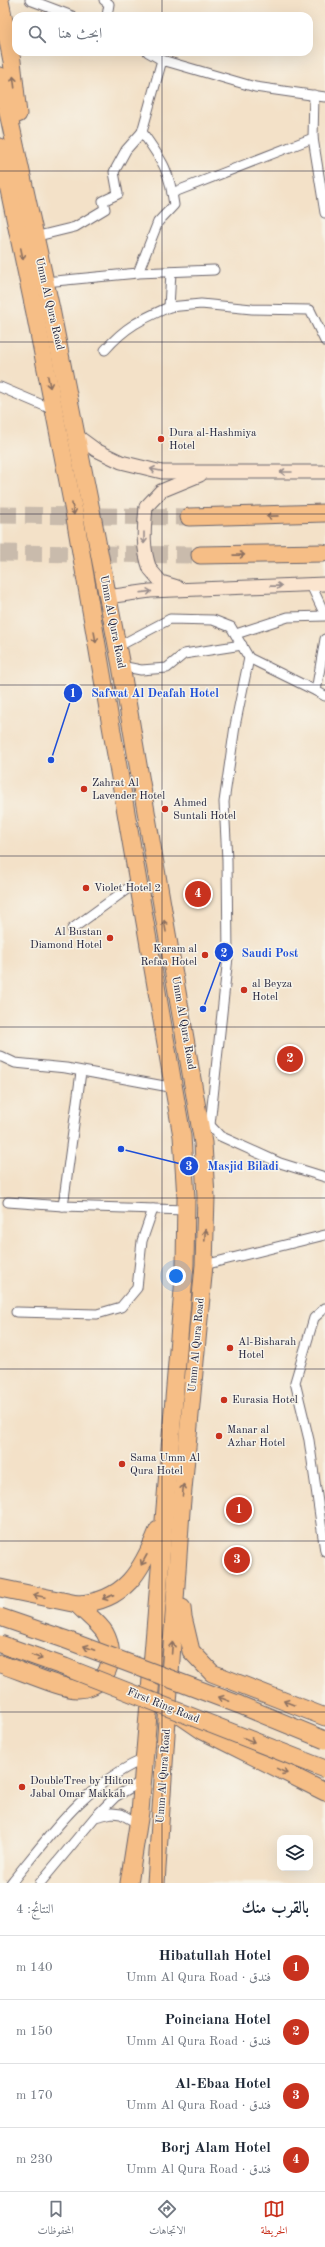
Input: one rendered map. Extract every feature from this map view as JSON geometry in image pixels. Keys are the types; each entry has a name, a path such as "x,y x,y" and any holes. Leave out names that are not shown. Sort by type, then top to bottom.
{"highway":[{"path":"0,1 12,61 28,235"},
{"name":"Umm Al Qura Road","path":"0,76 5,146 28,235 45,282 77,436 121,666 204,1120 206,1197 204,1265 181,1511 158,1878"},
{"path":"0,171 28,235"},
{"name":"Umm Al Qura Road","path":"28,235 54,410 175,1088 182,1136 186,1210 185,1265 139,1817 129,1883"},
{"path":"189,517 325,513"},
{"path":"200,556 323,553"},
{"path":"175,1088 204,1120"},
{"path":"181,1511 182,1617 191,1651 212,1673 325,1717"},
{"path":"0,1588 77,1604 90,1604 119,1592 134,1579 151,1547 164,1515"},
{"path":"0,1664 78,1690 94,1686 109,1671 111,1651 105,1632 77,1604"},
{"path":"0,1617 64,1639 240,1705 325,1740"},
{"name":"First Ring Road","path":"0,1644 65,1667 325,1769"},
{"path":"174,1711 203,1731 325,1792"},
{"name":"Umm Al Qura Road","path":"138,1883 139,1817"}],"street":[{"path":"30,0 62,12"},
{"path":"104,0 109,4 108,12"},
{"path":"155,56 162,60 255,87 325,97"},
{"path":"28,235 75,227 105,209 103,201 118,194 114,172 126,150 142,132 162,60"},
{"path":"314,96 313,138 325,213"},
{"path":"138,273 158,222 174,205 166,167 142,132"},
{"path":"172,194 313,138"},
{"path":"45,282 138,273 214,270"},
{"path":"169,307 171,272"},
{"path":"105,350 120,333 144,318 169,307 201,304 252,309 310,310 325,341"},
{"path":"0,387 54,410"},
{"path":"77,436 96,450 121,462 162,472 325,472"},
{"path":"190,589 161,582 150,569 145,556 143,539 146,507 161,491 207,473"},
{"path":"107,597 150,591 325,584"},
{"path":"236,634 288,617 325,616 311,585"},
{"path":"117,647 170,619 213,620 231,627 249,658 325,696"},
{"path":"316,691 325,639"},
{"path":"121,666 141,670 166,668 184,654 242,645"},
{"path":"249,658 235,726 224,802 227,860 228,958 204,1120 220,1136 280,1163 325,1177"},
{"path":"72,929 138,881"},
{"path":"0,1056 15,1063 66,1068 81,1072 175,1088"},
{"path":"62,1206 81,1072"},
{"path":"8,1202 62,1206 186,1210"},
{"path":"16,1312 97,1314 121,1307 137,1288 142,1241 153,1209"},
{"path":"204,1265 325,1235"},
{"path":"325,1308 314,1318 295,1382 309,1440 325,1551"},
{"path":"11,1883 77,1804 98,1785 123,1768 144,1759"},
{"path":"40,1883 95,1817 115,1797 142,1781"},
{"path":"95,1817 112,1813 139,1817"}],"tunnel":[{"path":"0,515 189,517"},
{"path":"0,553 200,555"}],"place":[{"name":"Dura al-Hashmiya Hotel","path":"161,439"},
{"name":"Safwat Al Deafah Hotel","path":"51,760"},
{"name":"Zahrat Al Lavender Hotel","path":"84,789"},
{"name":"Ahmed Suntali Hotel","path":"165,809"},
{"name":"Violet Hotel 2","path":"86,888"},
{"name":"Borj Alam Hotel","path":"198,894"},
{"name":"Al Bustan Diamond Hotel","path":"110,938"},
{"name":"Karam al Refaa Hotel","path":"205,955"},
{"name":"al Beyza Hotel","path":"244,990"},
{"name":"Saudi Post","path":"203,1009"},
{"name":"Poinciana Hotel","path":"290,1059"},
{"name":"Masjid Biladi","path":"121,1149"},
{"name":"Al-Bisharah Hotel","path":"230,1348"},
{"name":"Eurasia Hotel","path":"224,1400"},
{"name":"Manar al Azhar Hotel","path":"219,1436"},
{"name":"Sama Umm Al Qura Hotel","path":"122,1464"},
{"name":"Hibatullah Hotel","path":"239,1510"},
{"name":"Al-Ebaa Hotel","path":"237,1560"},
{"name":"DoubleTree by Hilton Jabal Omar Makkah","path":"22,1787"}]}
